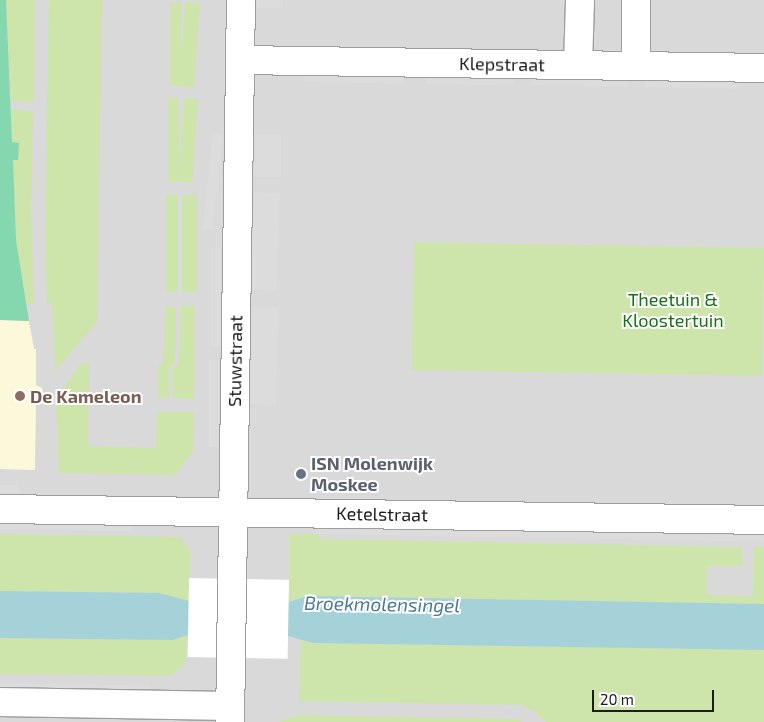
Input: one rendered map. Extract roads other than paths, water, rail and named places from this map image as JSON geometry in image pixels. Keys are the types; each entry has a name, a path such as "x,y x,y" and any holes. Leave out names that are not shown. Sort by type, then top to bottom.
{"street":[{"name":"Stuwstraat","path":"230,714 241,0"},
{"path":"578,65 580,0"},
{"path":"636,0 636,66"},
{"name":"Klepstraat","path":"240,60 764,68"},
{"name":"Ketelstraat","path":"0,509 764,520"},
{"path":"0,702 230,714"}],"water":[{"name":"Broekmolensingel","path":"0,591 159,593 189,601 289,602 308,596 764,604 764,650 313,643 288,636 188,635 173,640 0,638"}],"place":[{"name":"De Kameleon","path":"20,396"},
{"name":"ISN Molenwijk Moskee","path":"301,474"}],"park label":[{"name":"Theetuin & Kloostertuin","path":"673,310"}]}
